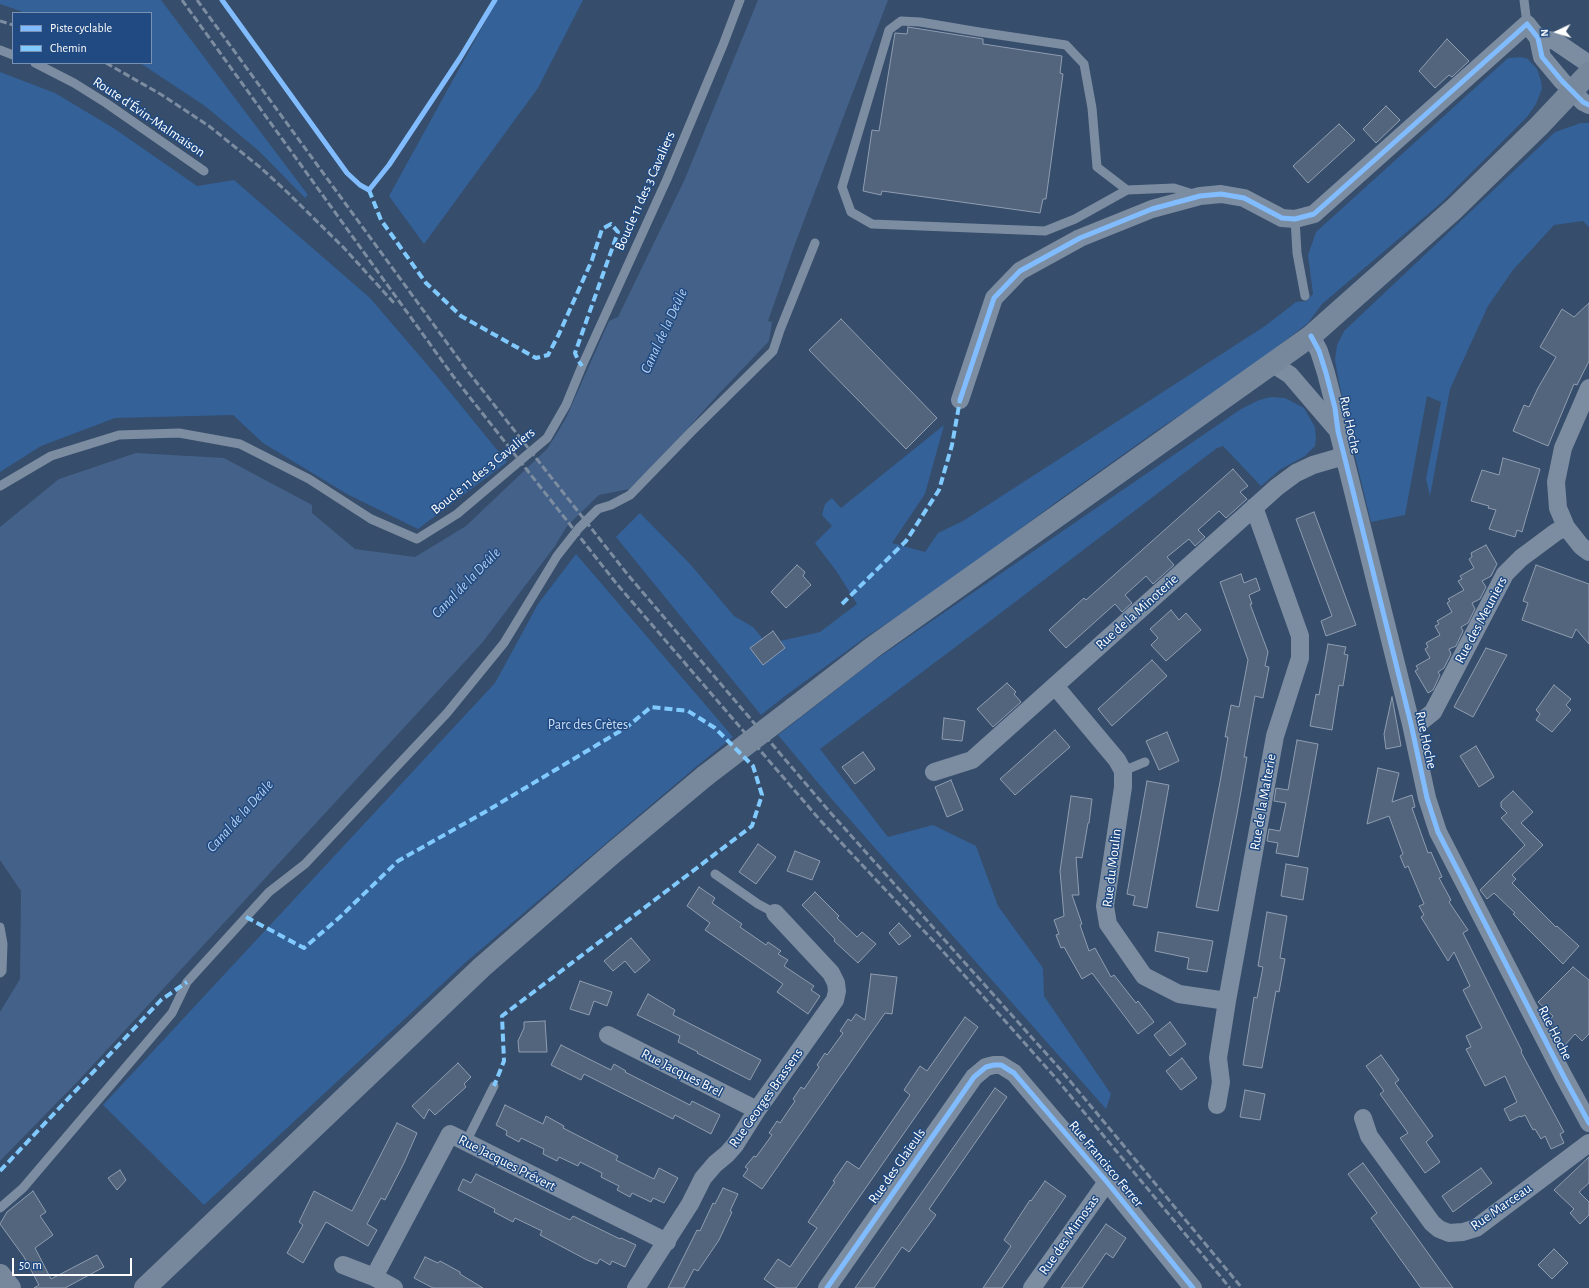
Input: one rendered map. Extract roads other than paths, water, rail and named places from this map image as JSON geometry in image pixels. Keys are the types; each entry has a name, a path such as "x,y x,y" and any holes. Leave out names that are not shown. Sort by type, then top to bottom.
{"main road":[{"path":"145,1288 482,967 613,853 705,776 873,647 1311,336 1454,208 1581,98 1589,74"},
{"path":"0,1275 10,1288"}],"street":[{"path":"1532,31 1555,41 1589,64"},
{"path":"1532,31 1542,56 1562,81 1581,98"},
{"path":"960,400 994,298 1020,271 1088,235 1152,209 1200,196 1221,194 1244,198 1282,218 1295,219 1314,214 1532,31"},
{"name":"Rue Hoche","path":"1311,336 1319,351 1335,408 1338,431 1411,724 1427,798 1445,847 1589,1123"},
{"name":"Rue Hoche","path":"1273,364 1290,375 1338,431"},
{"path":"1589,388 1563,448 1556,482 1558,508 1566,527 1581,546 1589,552"},
{"name":"Rue de la Minoterie","path":"934,772 972,760 1277,487 1296,473 1313,465 1344,456"},
{"name":"Rue de la Malterie","path":"1217,1105 1221,1082 1218,1058 1275,736 1300,658 1300,636 1254,507"},
{"name":"Rue des Meuniers","path":"1411,724 1423,720 1434,712 1505,574 1521,558 1556,532 1566,527"},
{"name":"Rue du Moulin","path":"1055,686 1117,760 1122,771 1123,787 1105,906 1108,924 1144,976 1179,994 1227,1001"},
{"name":"Rue Georges Brassens","path":"636,1288 667,1242 690,1204 703,1178 735,1145 757,1110 835,1000 837,991 836,983 831,973 775,913"},
{"name":"Rue Jacques Brel","path":"608,1035 757,1110"},
{"name":"Rue Francisco Ferrer","path":"994,1065 1001,1065 1014,1073 1107,1182 1193,1288"},
{"name":"Rue des Glaïeuls","path":"827,1288 974,1077 986,1066 994,1065"},
{"name":"Rue Marceau","path":"1363,1118 1369,1136 1432,1223 1439,1229 1450,1233 1463,1232 1476,1228 1589,1143"},
{"name":"Rue Jacques Prévert","path":"374,1277 450,1134 667,1242"},
{"name":"Rue des Mimosas","path":"1032,1288 1107,1182"},
{"path":"343,1265 374,1277 394,1288"}],"lane":[{"name":"Boucle 11 des 3 Cavaliers","path":"0,486 51,456 119,434 178,434 240,444 309,479 371,519 417,539 457,514 547,438 566,405 585,358 667,179 723,45 740,0"},
{"path":"1524,0 1532,31"},
{"path":"1127,190 1097,167 1092,108 1084,64 1066,45 920,22 901,21 889,30 842,187 851,212 872,224 1045,231 1075,219 1127,190 1174,188 1200,196"},
{"path":"0,50 12,55"},
{"name":"Route d'Évin-Malmaison","path":"37,64 74,83 106,103 204,171"},
{"path":"1295,219 1297,253 1305,296"},
{"path":"0,1208 23,1188 172,1013 187,982 269,892 305,864 447,713 504,643 557,556 578,528 598,509 611,505 630,495 773,351 785,316 815,243"},
{"path":"1122,771 1145,762"},
{"path":"715,874 758,904 775,913"},
{"path":"0,927 3,944 2,971 0,973"},
{"path":"466,1142 494,1086"}],"water":[{"name":"Canal de la Deûle","path":"758,0 888,0 795,244 768,321 772,322 769,341 664,455 629,489 599,495 567,526 555,546 482,643 80,1079 0,1161 0,1012 20,979 21,891 0,860 0,527 59,479 136,453 224,458 312,505 312,513 355,549 415,557 466,526 547,449 566,418 609,321 618,317 684,181"}],"railway":[{"path":"182,0 453,376 616,583 820,820 940,948 1054,1076 1230,1288"},
{"path":"197,0 466,369 628,575 829,811 1060,1069 1242,1288"},
{"path":"0,21 12,25"},
{"path":"108,64 162,95 209,126 261,168 344,248 394,303"}],"park label":[{"name":"Parc des Crètes","path":"588,725"}]}
